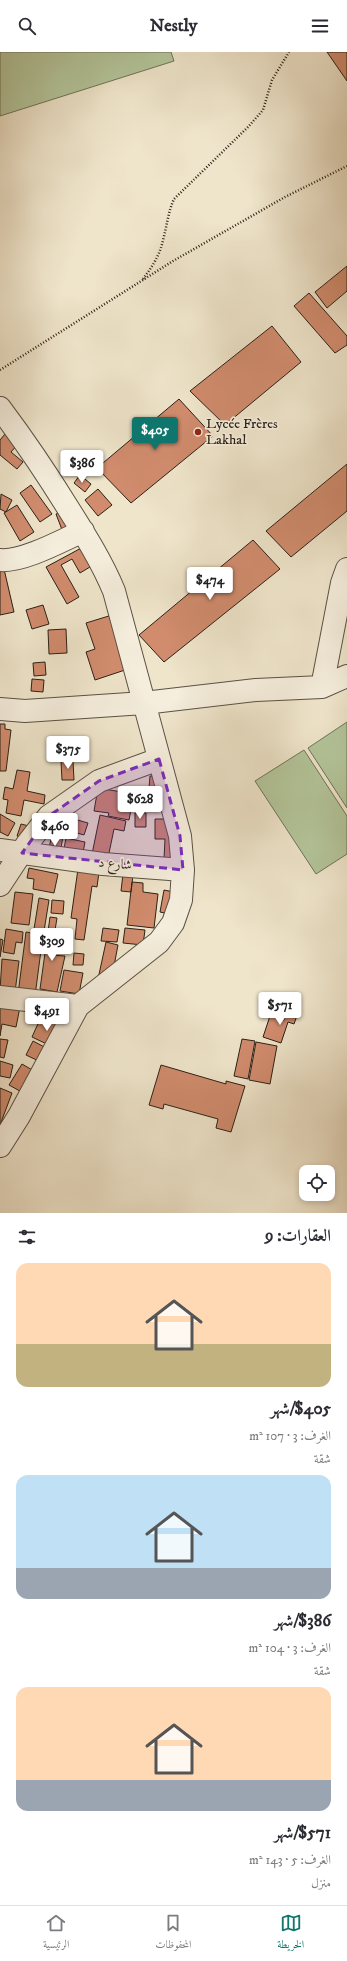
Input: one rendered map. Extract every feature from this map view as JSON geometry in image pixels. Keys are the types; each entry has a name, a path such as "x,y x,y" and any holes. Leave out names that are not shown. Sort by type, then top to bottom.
{"street":[{"path":"0,408 35,456 83,531 106,571 114,591 180,836 182,870 181,900 173,923 159,942 78,1006 19,1116 0,1146"},
{"path":"0,560 32,554 83,531"},
{"path":"322,687 342,583 347,569"},
{"path":"0,710 25,711 144,703 256,690 322,687 347,676"},
{"path":"0,885 49,816 99,781 159,759"},
{"name":"شارع د","path":"0,850 103,864 182,870"},
{"path":"0,997 78,1006"}],"path":[{"path":"142,281 156,259 163,241 169,210 174,199 264,110 272,80 289,52"},
{"path":"0,370 142,281 285,197 347,166"}],"highlighted area":[{"path":"159,759 180,836 183,870 22,853 49,816 99,781"}],"green space":[{"path":"0,52 171,52 174,61 0,116"},
{"path":"347,722 347,808 308,748"},
{"path":"304,750 347,816 347,854 316,874 255,781"}],"building":[{"path":"327,52 347,52 347,81"},
{"path":"347,266 347,291 327,308 315,292"},
{"path":"309,293 347,336 347,345 335,353 294,306"},
{"path":"272,326 301,362 225,425 190,391"},
{"path":"179,399 213,436 131,503 97,468"},
{"path":"5,434 18,444 11,452 23,462 17,469 0,455 0,440"},
{"path":"347,464 347,511 291,557 266,531"},
{"path":"80,475 91,484 85,492 74,483"},
{"path":"31,485 52,514 40,522 20,493"},
{"path":"98,489 112,505 98,516 85,500"},
{"path":"1,494 12,500 6,512 0,509"},
{"path":"17,505 34,532 20,541 4,513"},
{"path":"70,509 71,532 64,535 56,514"},
{"path":"253,540 280,569 164,662 139,635"},
{"path":"85,546 95,564 80,573 72,559 61,565 79,597 67,604 46,567"},
{"path":"4,569 14,612 0,615 0,570"},
{"path":"43,605 49,624 32,629 26,610"},
{"path":"112,615 137,666 95,680 86,652 95,649 86,623"},
{"path":"66,629 67,653 49,654 48,630"},
{"path":"45,662 46,675 34,676 33,663"},
{"path":"32,679 44,680 43,692 31,691"},
{"path":"0,724 5,724 5,729 11,730 6,771 0,771"},
{"path":"61,761 73,761 74,780 62,780"},
{"path":"17,770 30,772 27,791 45,795 44,804 24,800 21,816 6,813 8,800 3,799 5,787 13,789"},
{"path":"150,776 156,776 155,800 148,800"},
{"path":"98,788 134,794 129,820 108,816 109,813 94,811"},
{"path":"135,813 146,813 146,827 135,827"},
{"path":"0,814 15,823 8,836 0,832"},
{"path":"100,815 126,821 124,831 114,829 107,863 91,859"},
{"path":"67,817 88,823 84,835 70,831 68,836 62,834"},
{"path":"155,819 169,819 180,860 164,859 165,839 155,839"},
{"path":"21,824 33,827 29,840 17,836"},
{"path":"52,835 63,837 59,858 47,856"},
{"path":"66,838 85,842 82,858 63,854"},
{"path":"29,868 58,874 54,893 33,889 34,879 27,878"},
{"path":"78,869 99,872 97,887 92,886 84,940 75,939 77,919 71,918"},
{"path":"123,874 133,875 131,892 121,891"},
{"path":"132,882 143,883 143,892 158,894 154,928 127,925"},
{"path":"164,890 183,894 179,916 160,912"},
{"path":"15,892 33,894 29,925 11,923"},
{"path":"39,898 49,900 44,931 34,929"},
{"path":"52,900 64,901 63,914 51,913"},
{"path":"50,917 57,918 51,955 65,956 57,992 40,989"},
{"path":"103,928 119,930 117,942 101,941"},
{"path":"125,928 145,930 143,945 123,943"},
{"path":"6,929 23,932 22,943 16,942 14,954 3,952"},
{"path":"26,932 43,935 35,996 18,994"},
{"path":"67,932 68,942 58,943 57,933"},
{"path":"0,939 3,940 0,957"},
{"path":"106,942 118,945 111,982 98,979"},
{"path":"74,953 84,954 83,965 73,965"},
{"path":"2,959 19,961 15,992 0,990"},
{"path":"64,970 83,973 79,994 60,991"},
{"path":"0,1003 20,1007 16,1027 2,1024 0,1036"},
{"path":"288,1007 299,1010 294,1024 288,1022 281,1043 263,1037 270,1016 284,1020"},
{"path":"41,1017 62,1027 53,1047 32,1037"},
{"path":"0,1039 8,1040 4,1058 0,1057"},
{"path":"242,1039 255,1041 248,1079 234,1076"},
{"path":"33,1041 52,1051 45,1064 26,1055"},
{"path":"256,1042 277,1046 270,1084 249,1080"},
{"path":"0,1061 13,1065 10,1078 0,1076"},
{"path":"22,1064 39,1074 27,1095 9,1085"},
{"path":"161,1065 226,1084 226,1081 245,1086 231,1132 216,1128 218,1119 164,1104 163,1109 149,1105"},
{"path":"0,1088 12,1093 0,1125"}],"place":[{"name":"Lycée Frères Lakhal","path":"198,432"}]}
